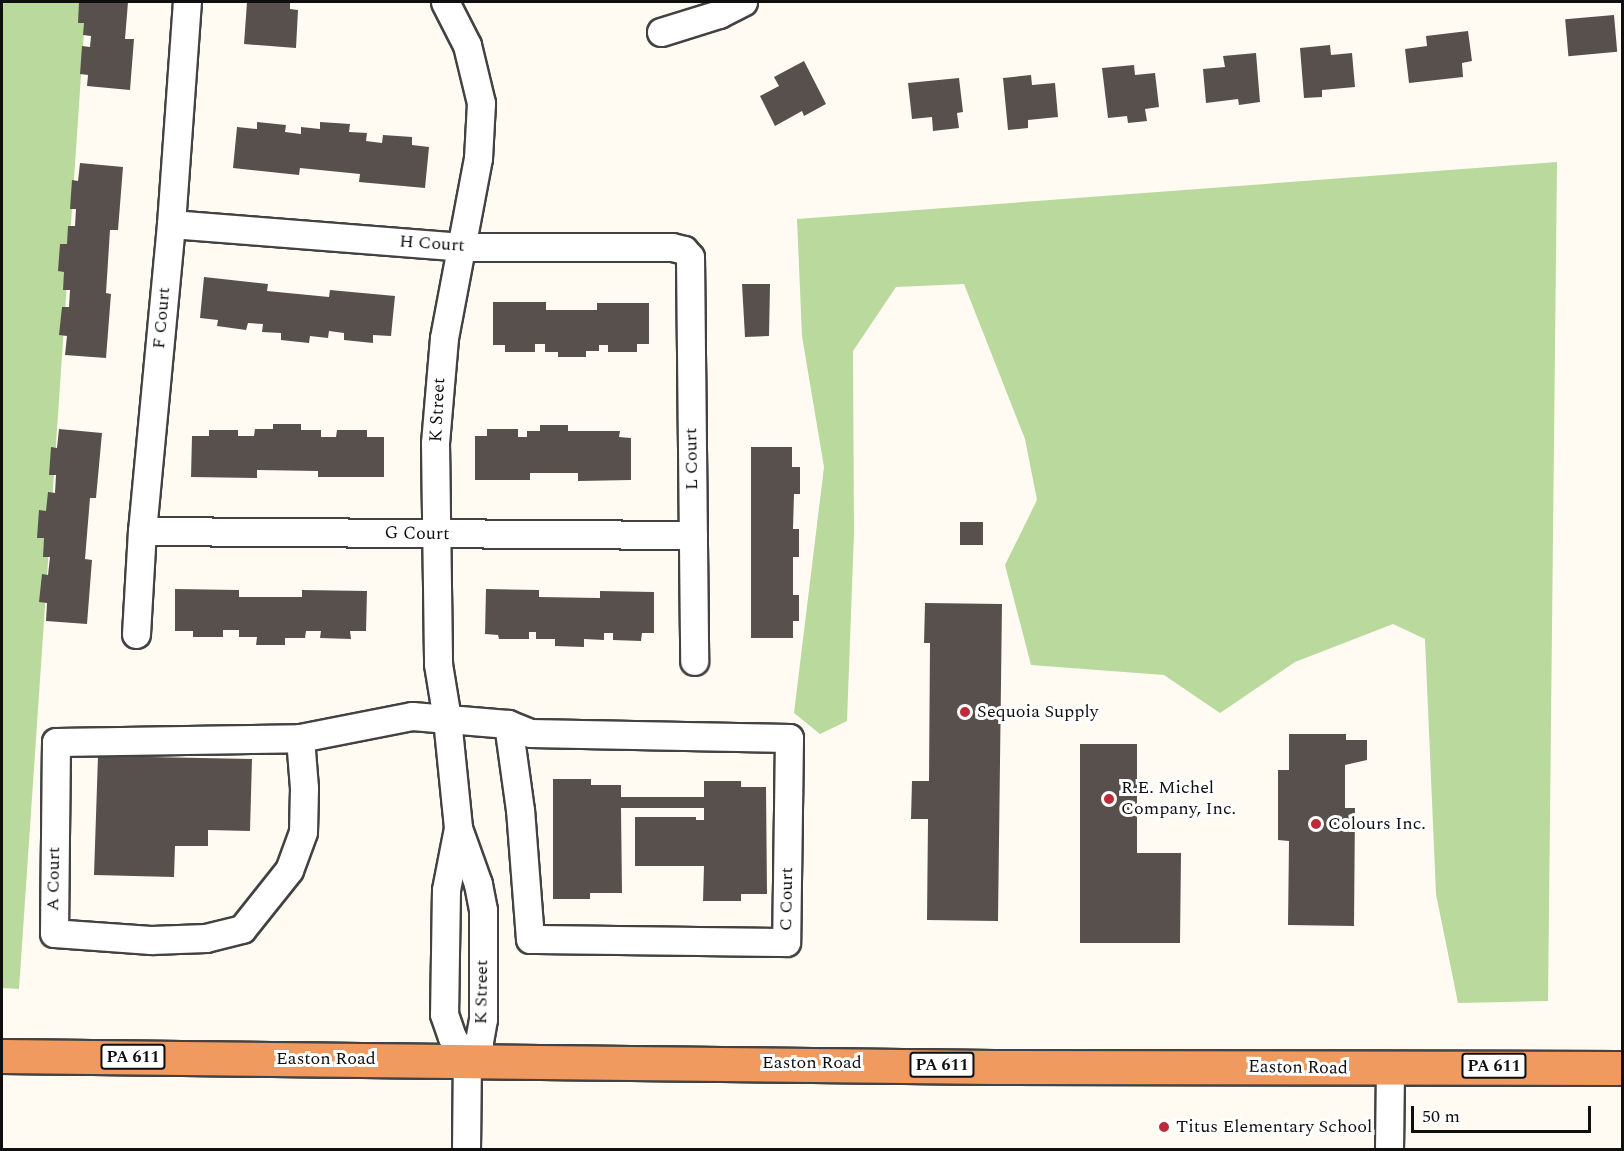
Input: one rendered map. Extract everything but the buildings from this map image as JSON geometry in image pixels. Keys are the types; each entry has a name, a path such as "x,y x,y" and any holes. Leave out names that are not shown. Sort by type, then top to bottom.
{"highway":[{"name":"Easton Road","path":"2,1056 1390,1069 1507,1066 1623,1068"}],"street":[{"name":"F Court","path":"136,634 142,531 171,224 187,2"},
{"name":"K Street","path":"445,2 467,45 481,103 478,158 438,382 435,443 438,664 447,719 458,828 478,884 483,910 483,1019 479,1042 467,1060 452,1036 444,1014 446,890 458,828"},
{"path":"661,32 719,14 743,2"},
{"name":"H Court","path":"171,224 462,246 672,247 684,250 690,257"},
{"name":"L Court","path":"690,257 694,661"},
{"name":"G Court","path":"142,531 693,535"},
{"name":"A Court","path":"300,738 304,788 303,832 289,870 242,929 206,938 151,940 54,933 56,742 300,738 412,716 447,719"},
{"name":"C Court","path":"447,719 508,724 530,733 789,738 786,942 530,939 520,810 508,724"},
{"path":"466,1149 467,1060"},
{"path":"1389,1149 1390,1069"}],"green space":[{"path":"2,2 86,2 19,989 2,988"},
{"path":"1557,162 1548,1001 1458,1003 1436,894 1425,639 1393,624 1295,662 1220,713 1164,675 1031,665 1005,565 1037,500 1025,439 964,284 896,287 853,351 854,533 847,721 820,734 794,713 824,467 802,336 797,219"}],"place":[{"name":"Sequoia Supply","path":"965,712"},
{"name":"R.E. Michel Company, Inc.","path":"1109,799"},
{"name":"Colours Inc.","path":"1316,824"},
{"name":"Titus Elementary School","path":"1164,1127"}]}
